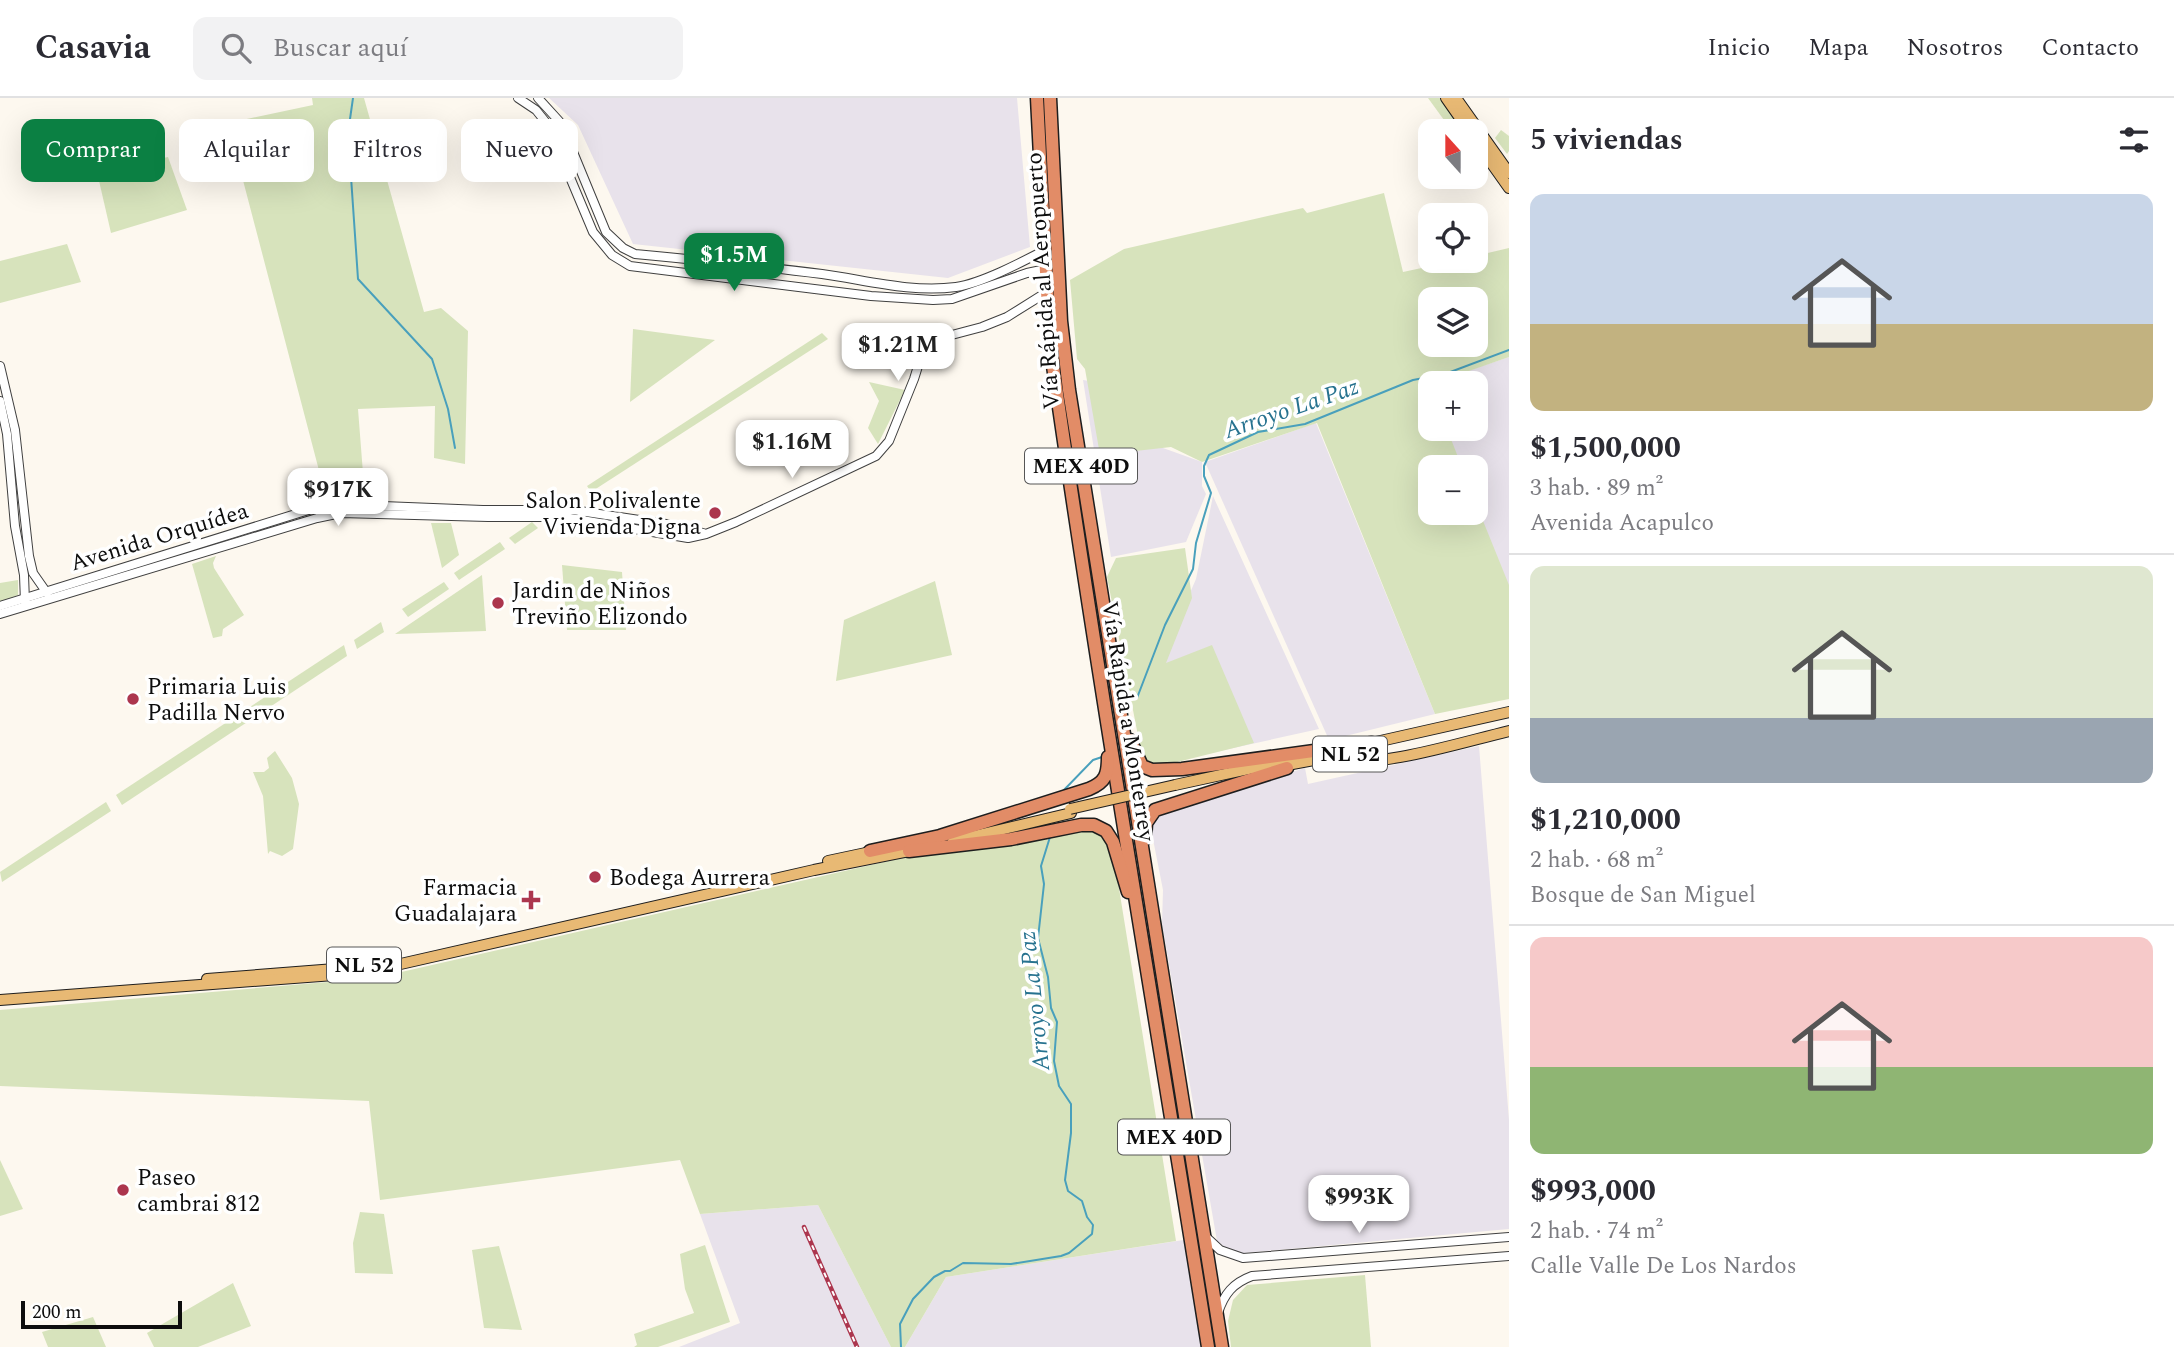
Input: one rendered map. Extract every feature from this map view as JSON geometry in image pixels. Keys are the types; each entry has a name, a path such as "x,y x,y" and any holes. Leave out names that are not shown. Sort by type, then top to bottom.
{"highway":[{"name":"Vía Rápida a Monterrey","path":"1037,98 1047,292 1063,440 1136,912 1150,979 1208,1347"},
{"name":"Vía Rápida al Aeropuerto","path":"1050,98 1064,354 1205,1236"},
{"path":"1121,713 1139,762 1152,770 1182,769 1372,743"},
{"path":"870,851 940,836 1097,785 1103,781 1108,771 1108,718"},
{"path":"1142,853 1146,823 1155,810 1287,768"},
{"path":"909,851 1012,839 1081,825 1094,825 1106,831 1113,842 1136,912"},
{"name":"MEX 40D","path":"1205,1236 1222,1347"}],"main road":[{"path":"1446,98 1461,119"},
{"path":"1456,98 1509,173"},
{"path":"1488,158 1509,188"},
{"path":"1458,723 1509,712"},
{"name":"NL 52","path":"1175,787 1341,756 1509,717"},
{"path":"1438,748 1476,736 1480,729 1472,722 1458,723"},
{"name":"NL 52","path":"1071,811 1458,723"},
{"path":"1287,768 1323,763 1379,761 1509,731"},
{"path":"870,851 944,839 1071,811"},
{"path":"0,1000 361,973 569,923 909,851 1071,811"},
{"name":"NL 52","path":"0,993 356,967 569,923 870,851"}],"street":[{"path":"518,98 536,110 548,125 599,240 611,255 630,266 871,296 933,300 952,299 1046,269"},
{"path":"538,98 559,121 606,232 623,248 635,254 826,275 886,285 934,288 959,286 1045,250"},
{"path":"1024,261 1027,273"},
{"name":"Avenida Orquídea","path":"0,606 25,602 317,517 341,513 564,517 688,538 706,534 868,460 882,451 889,441 915,379 923,350 929,341 982,327 1007,317 1047,292"},
{"path":"0,366 15,430 29,556 33,573 49,595"},
{"path":"0,401 7,434 25,602"},
{"name":"Avenida Orquídea","path":"0,614 25,602"},
{"path":"721,886 722,889 732,889"},
{"path":"1205,1236 1220,1250 1243,1258 1509,1237"},
{"path":"1218,1315 1227,1292 1252,1276 1509,1256"}],"shaded area":[{"path":"549,98 1017,98 1030,247 948,278 633,244 578,125 578,119 572,119"},
{"path":"1509,357 1509,588 1484,525 1488,525 1488,455 1457,455 1451,441 1488,441 1488,371 1468,371"},
{"path":"1083,380 1114,385 1163,448 1202,462 1202,486 1206,494 1186,542 1111,557"},
{"path":"1316,423 1435,714 1329,740 1205,462"},
{"path":"1213,496 1319,729 1156,765 1140,708 1196,579"},
{"path":"1479,746 1509,1120 1509,1229 1234,1254 1217,1241 1162,924 1163,890 1152,834 1153,823 1160,813 1305,768 1308,784"},
{"path":"818,1205 891,1347 679,1347 740,1323 700,1214"},
{"path":"1190,1239 1206,1347 905,1347 946,1277"}],"green space":[{"path":"312,98 364,98 370,119 328,119 328,182 388,182 424,312 441,308 468,331 465,464 434,458 435,406 358,409 365,499 327,501 243,182 314,182 314,119 247,119 313,105"},
{"path":"1428,98 1441,98 1456,119 1443,119"},
{"path":"1501,130 1509,136 1507,154 1495,138"},
{"path":"168,157 187,210 111,233 99,182 165,182 165,158"},
{"path":"1384,193 1403,272 1418,269 1418,273 1488,273 1488,253 1509,248 1509,357 1469,371 1418,371 1418,441 1452,441 1457,455 1418,455 1418,525 1485,525 1509,585 1509,699 1435,714 1317,423 1202,462 1171,447 1100,455 1085,369 1077,359 1070,280 1124,249 1303,208 1307,213"},
{"path":"67,244 81,282 0,303 0,261"},
{"path":"633,329 715,340 630,402"},
{"path":"822,333 828,339 591,492 587,486"},
{"path":"869,382 905,390 878,444 868,428 879,401"},
{"path":"532,522 538,528 515,544 509,538"},
{"path":"431,523 451,523 459,555 442,568"},
{"path":"500,542 505,549 459,580 454,573"},
{"path":"1185,548 1192,598 1166,663 1212,645 1254,743 1153,768 1141,751 1107,577 1116,558"},
{"path":"216,556 214,568 244,615 223,629 222,636 213,638 192,564"},
{"path":"562,565 622,572 626,630 567,630"},
{"path":"482,575 486,631 395,634"},
{"path":"18,580 18,595 0,602 0,583"},
{"path":"935,581 952,655 836,681 844,620"},
{"path":"444,582 449,589 408,617 402,609"},
{"path":"381,622 384,632 357,649 354,640"},
{"path":"344,645 347,656 122,805 116,795"},
{"path":"275,751 292,778 299,804 293,849 282,856 270,851 268,854 263,796 253,772 264,772 269,768 267,758"},
{"path":"106,802 111,811 2,882 0,872"},
{"path":"1083,830 1102,832 1112,845 1176,1241 946,1277 905,1347 891,1347 818,1205 700,1214 680,1160 380,1200 369,1101 0,1086 0,1010 375,978 906,857 961,852"},
{"path":"0,1160 23,1209 0,1216"},
{"path":"360,1212 384,1214 393,1274 355,1273 353,1243"},
{"path":"705,1245 730,1322 658,1347 634,1347 637,1345 634,1334 694,1313 685,1289 680,1254"},
{"path":"499,1246 522,1330 484,1328 472,1250"},
{"path":"1365,1275 1371,1347 1231,1347 1228,1321 1233,1300 1247,1285"},
{"path":"233,1283 251,1326 198,1347 154,1347 147,1333"},
{"path":"93,1317 106,1347 48,1347 42,1332"}],"waterway":[{"path":"353,98 348,133 358,279 432,359 448,409 455,448"},
{"name":"Arroyo La Paz","path":"1137,698 1165,625 1193,569 1196,543 1211,493 1204,476 1204,466 1209,455 1258,432 1305,424 1413,380 1445,374 1509,350"},
{"name":"Arroyo La Paz","path":"1062,792 1093,760 1102,757"},
{"name":"Arroyo La Paz","path":"901,1347 900,1324 913,1299 934,1277 963,1263 1011,1264 1061,1256 1069,1253 1092,1234 1093,1225 1087,1217 1082,1201 1068,1191 1065,1180 1071,1133 1071,1104 1059,1086 1054,1061 1057,1022 1051,1008 1048,977 1038,938 1044,884 1041,866 1050,837"}],"railway":[{"path":"804,1227 857,1347"}],"place":[{"name":"Salon Polivalente Vivienda Digna","path":"715,513"},
{"name":"Jardin de Niños Treviño Elizondo","path":"498,603"},
{"name":"Primaria Luis Padilla Nervo","path":"133,699"},
{"name":"Bodega Aurrera","path":"595,877"},
{"name":"Farmacia Guadalajara","path":"531,900"},
{"name":"Paseo cambrai 812","path":"123,1190"}]}
